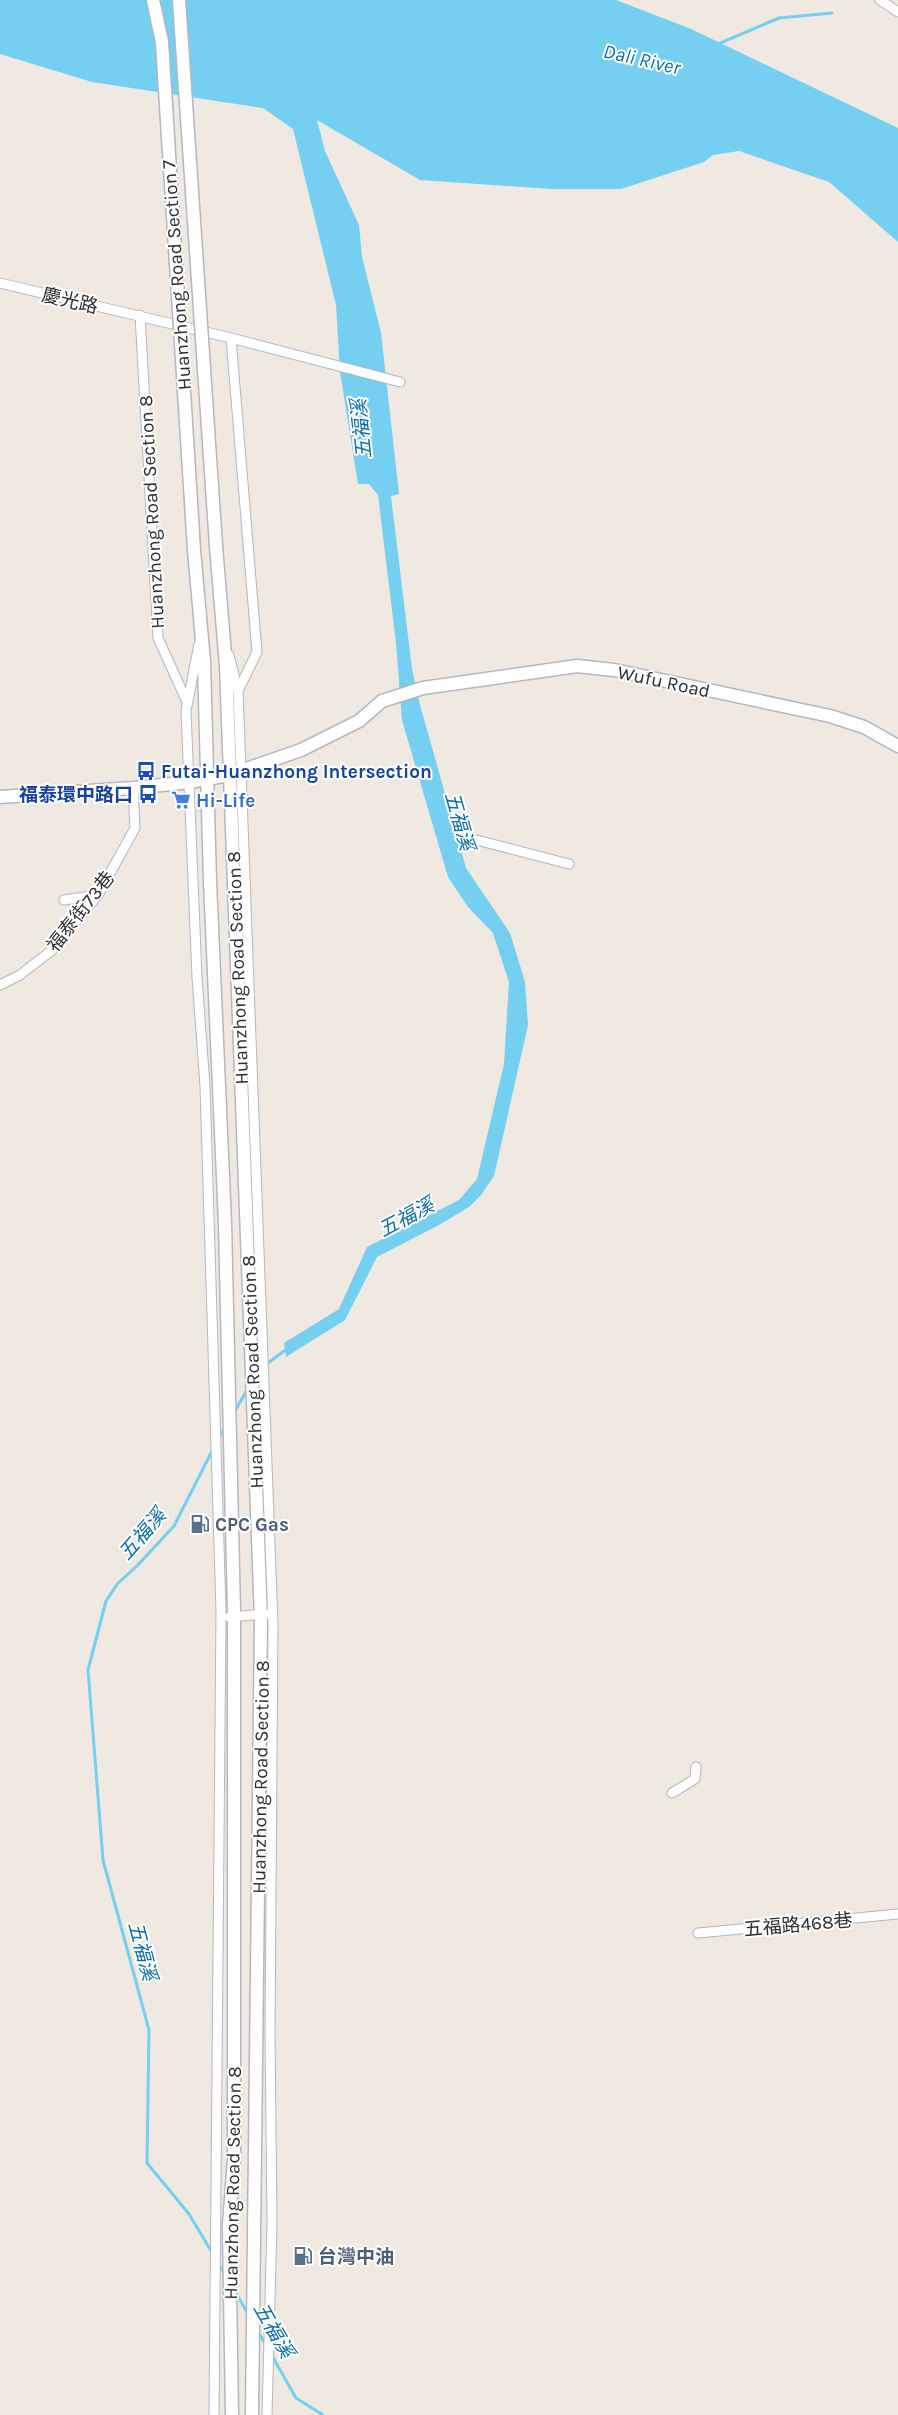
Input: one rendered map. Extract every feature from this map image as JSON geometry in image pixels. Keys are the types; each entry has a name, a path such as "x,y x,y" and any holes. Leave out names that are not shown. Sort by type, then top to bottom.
{"street":[{"path":"153,0 162,42"},
{"name":"Huanzhong Road Section 7","path":"159,0 194,550"},
{"name":"Huanzhong Road Section 7","path":"179,0 216,546"},
{"path":"182,44 184,0"},
{"path":"880,0 898,12"},
{"name":"慶光路","path":"0,283 140,315 400,382"},
{"name":"Huanzhong Road Section 8","path":"140,315 158,638 188,702"},
{"name":"Huanzhong Road Section 8","path":"232,338 257,652 238,691"},
{"name":"Huanzhong Road Section 8","path":"216,546 235,774 266,1411 272,2222 267,2415"},
{"name":"Huanzhong Road Section 8","path":"194,550 201,631 225,1223 234,1616 234,2159 229,2245 232,2415"},
{"name":"Huanzhong Road Section 8","path":"223,630 238,691 235,774 251,1342 254,1419 267,1614 252,2415"},
{"name":"Huanzhong Road Section 8","path":"201,631 188,702 197,976 205,1086 221,1617 214,2415"},
{"name":"Wufu Road","path":"0,797 133,788 190,782 235,774 301,750 359,721 382,702 423,688 577,666 596,668 830,716 864,727 898,746"},
{"name":"福泰街73巷","path":"0,985 20,975 51,951 98,895 135,828 133,788"},
{"path":"461,836 570,864"},
{"path":"64,900 98,895"},
{"path":"221,1617 267,1614"},
{"path":"672,1793 695,1779 696,1767"},
{"name":"五福路468巷","path":"698,1933 898,1914"}],"water":[{"name":"Dali River","path":"0,0 616,0 691,29 898,128 898,242 829,182 739,151 713,155 704,162 621,189 552,189 420,180 317,120 325,151 359,225 362,257 381,333 399,494 391,496 412,669 420,705 466,868 510,933 525,982 528,1025 494,1176 481,1195 469,1207 439,1225 377,1257 345,1320 286,1357 284,1343 339,1309 367,1247 459,1200 477,1179 504,1064 509,982 493,933 468,907 448,877 402,720 396,643 378,495 369,484 358,484 340,372 336,305 293,129 263,108 92,82 0,54"}],"waterway":[{"path":"718,44 779,18 832,13"},
{"name":"五福溪","path":"257,1374 260,1369 288,1348"},
{"name":"五福溪","path":"234,1413 248,1388"},
{"name":"五福溪","path":"218,1439 225,1427"},
{"name":"五福溪","path":"213,1449 174,1526 136,1567 118,1583 106,1601 88,1670 103,1860 149,2030 147,2163 189,2214 213,2254"},
{"name":"五福溪","path":"218,2263 225,2275"},
{"name":"五福溪","path":"235,2291 249,2316"},
{"name":"五福溪","path":"257,2330 267,2347"},
{"name":"五福溪","path":"271,2354 296,2398 323,2415"}],"place":[{"name":"Futai-Huanzhong Intersection","path":"146,771"},
{"name":"福泰環中路口","path":"148,794"},
{"name":"Hi-Life","path":"181,800"},
{"name":"CPC Gas","path":"200,1524"},
{"name":"台灣中油","path":"303,2256"}]}
